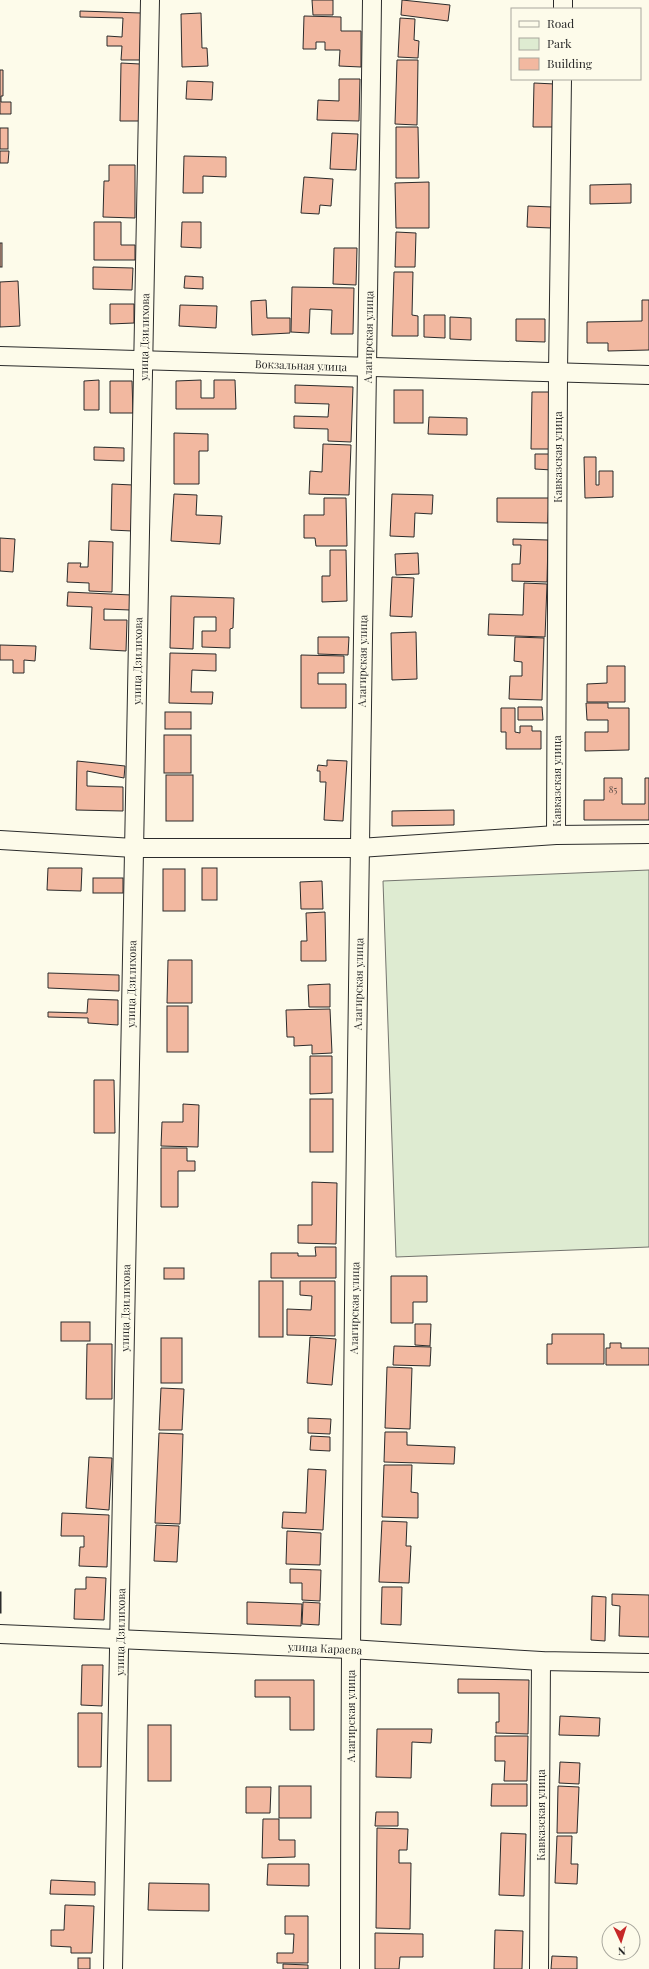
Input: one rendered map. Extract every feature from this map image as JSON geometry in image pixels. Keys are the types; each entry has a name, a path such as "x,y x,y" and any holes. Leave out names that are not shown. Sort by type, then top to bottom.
{"street":[{"name":"улица Дзилихова","path":"113,1969 150,0"},
{"name":"Алагирская улица","path":"350,1969 350,1649 359,848 372,0"},
{"name":"Кавказская улица","path":"556,835 558,372 562,80"},
{"name":"Вокзальная улица","path":"0,356 649,375"},
{"path":"0,840 134,848 359,848 556,835 649,834"},
{"name":"улица Караева","path":"0,1634 350,1649 541,1661 649,1663"},
{"name":"Кавказская улица","path":"539,1969 541,1661"}],"green space":[{"path":"649,870 649,1247 396,1257 383,881"}],"building":[{"path":"312,0 333,0 333,15 313,15"},
{"path":"402,0 450,5 448,21 401,15"},
{"path":"80,11 141,13 140,60 121,60 122,46 107,46 107,36 122,37 123,18 80,17"},
{"path":"201,13 202,48 207,48 208,66 182,67 181,14"},
{"path":"304,16 341,17 341,31 361,31 361,67 339,66 340,50 325,50 325,42 316,42 316,49 303,49"},
{"path":"400,18 415,19 414,40 419,41 418,58 398,57"},
{"path":"397,60 418,60 417,125 395,124"},
{"path":"121,63 140,64 139,121 120,121"},
{"path":"0,70 3,70 3,96 1,96 1,102 11,102 11,114 0,114"},
{"path":"339,79 360,79 359,121 317,120 318,100 339,101"},
{"path":"187,81 213,82 212,100 186,99"},
{"path":"534,83 555,84 555,127 533,127"},
{"path":"396,127 418,127 419,178 396,178"},
{"path":"0,128 8,128 8,149 0,149"},
{"path":"332,133 358,134 356,170 330,169"},
{"path":"0,151 9,151 8,163 0,163"},
{"path":"184,156 226,157 226,177 203,176 203,193 183,193"},
{"path":"109,165 135,165 135,218 103,217 104,181 109,181"},
{"path":"304,177 333,179 331,206 320,205 319,214 301,213"},
{"path":"429,182 429,228 396,228 395,183"},
{"path":"631,184 631,203 590,204 590,185"},
{"path":"528,206 552,207 551,228 527,227"},
{"path":"94,222 121,222 121,245 135,245 135,260 94,260"},
{"path":"182,222 201,222 201,248 181,247"},
{"path":"396,232 416,233 415,267 395,267"},
{"path":"0,243 2,243 2,267 0,267"},
{"path":"334,248 357,248 356,285 333,284"},
{"path":"93,267 133,268 132,290 93,289"},
{"path":"394,272 413,272 412,315 418,316 418,336 392,336"},
{"path":"185,276 203,277 203,289 184,288"},
{"path":"18,281 20,326 0,327 0,282"},
{"path":"292,287 354,288 353,334 331,334 332,310 310,309 309,333 291,332"},
{"path":"266,300 267,318 290,318 290,333 252,335 251,301"},
{"path":"642,300 649,300 649,350 608,351 608,343 587,343 587,322 642,321"},
{"path":"110,304 134,304 134,323 110,324"},
{"path":"180,305 217,306 216,328 179,326"},
{"path":"424,315 445,315 445,338 424,337"},
{"path":"450,317 471,318 471,340 450,339"},
{"path":"516,319 545,319 545,342 516,341"},
{"path":"99,380 99,410 84,410 84,381"},
{"path":"201,380 201,398 214,398 214,380 235,380 236,409 176,409 176,381"},
{"path":"110,381 132,381 133,413 110,413"},
{"path":"295,385 353,387 351,442 328,441 328,429 294,428 294,416 328,417 329,404 295,403"},
{"path":"394,390 423,390 423,423 394,423"},
{"path":"532,392 552,392 551,449 531,449"},
{"path":"429,417 467,418 467,435 428,434"},
{"path":"174,433 208,434 208,451 199,451 199,484 174,484"},
{"path":"323,444 351,445 349,495 309,494 310,471 322,472"},
{"path":"94,447 124,448 124,461 94,460"},
{"path":"535,454 553,454 552,470 535,469"},
{"path":"584,457 596,457 596,485 599,485 599,471 613,471 613,497 585,498"},
{"path":"112,484 133,485 132,531 111,530"},
{"path":"174,494 197,495 196,515 222,516 220,544 171,541"},
{"path":"392,494 433,495 432,514 415,513 414,537 390,536"},
{"path":"324,498 346,498 347,546 316,546 315,538 304,538 304,515 324,515"},
{"path":"497,498 549,498 548,523 497,522"},
{"path":"0,538 15,539 13,572 0,571"},
{"path":"513,539 548,540 547,582 512,581 512,564 520,564 521,545 513,545"},
{"path":"89,541 113,542 112,592 89,591 89,583 67,582 68,563 81,563 80,567 88,567"},
{"path":"330,550 346,550 347,601 322,602 322,576 330,576"},
{"path":"418,553 419,574 396,575 395,554"},
{"path":"392,577 414,578 412,617 390,616"},
{"path":"524,583 547,584 545,637 488,635 489,614 523,615"},
{"path":"68,592 131,595 130,610 104,609 104,620 127,620 126,651 90,649 92,607 67,606"},
{"path":"171,596 234,598 233,628 230,629 230,648 202,647 202,631 216,631 216,617 194,617 193,649 170,648"},
{"path":"416,632 417,679 392,680 391,633"},
{"path":"318,637 349,637 348,655 318,654"},
{"path":"515,637 544,638 542,700 509,699 510,676 522,676 522,662 514,661"},
{"path":"0,645 36,646 35,661 24,660 24,673 13,673 13,660 0,660"},
{"path":"170,653 216,654 216,671 192,670 191,692 213,692 212,704 169,703"},
{"path":"301,655 344,656 344,673 318,673 318,684 346,684 346,708 301,708"},
{"path":"607,666 625,666 625,702 587,702 587,684 607,683"},
{"path":"586,703 608,703 608,708 629,708 629,750 585,751 585,732 608,732 608,720 587,720"},
{"path":"518,707 542,707 543,720 518,720"},
{"path":"501,708 515,708 515,732 520,733 520,726 532,726 532,731 541,731 541,749 506,749 506,732 501,732"},
{"path":"165,712 191,712 191,729 165,729"},
{"path":"164,735 191,735 191,773 164,773"},
{"path":"327,760 347,761 343,821 324,820 326,782 320,782 320,771 317,771 318,765 327,766"},
{"path":"77,761 125,766 124,778 87,771 87,786 123,787 123,811 76,810"},
{"path":"166,775 193,775 193,821 166,821"},
{"path":"604,778 622,778 622,804 645,804 645,778 649,778 649,820 584,820 584,800 604,800"},
{"path":"454,810 454,825 392,826 392,811"},
{"path":"48,868 82,868 81,891 47,890"},
{"path":"202,868 217,868 217,900 202,900"},
{"path":"163,869 185,869 185,911 163,911"},
{"path":"93,878 123,878 123,893 93,893"},
{"path":"322,881 323,909 301,909 300,882"},
{"path":"325,912 326,961 301,961 301,941 307,941 306,913"},
{"path":"168,960 192,960 192,1003 167,1003"},
{"path":"48,973 119,975 119,991 48,988"},
{"path":"330,984 330,1007 309,1007 308,985"},
{"path":"88,999 118,1000 118,1025 88,1023 88,1018 48,1017 48,1012 87,1013"},
{"path":"167,1006 188,1006 188,1052 167,1052"},
{"path":"330,1009 332,1053 312,1054 312,1045 294,1046 294,1037 287,1037 286,1010"},
{"path":"310,1056 332,1056 332,1093 310,1094"},
{"path":"94,1080 114,1080 115,1133 94,1133"},
{"path":"310,1099 333,1099 333,1152 310,1152"},
{"path":"183,1104 199,1105 198,1147 161,1146 162,1122 183,1122"},
{"path":"161,1148 187,1148 187,1161 195,1161 195,1171 178,1171 178,1207 161,1207"},
{"path":"312,1182 337,1183 336,1244 298,1243 298,1225 312,1225"},
{"path":"315,1247 336,1247 336,1278 271,1278 271,1253 298,1253 298,1256 316,1256"},
{"path":"164,1268 184,1268 184,1279 164,1279"},
{"path":"391,1276 427,1276 427,1302 413,1302 413,1323 391,1323"},
{"path":"259,1281 283,1281 283,1337 259,1337"},
{"path":"300,1281 335,1281 335,1336 287,1335 287,1309 311,1310 312,1296 300,1295"},
{"path":"61,1322 90,1322 90,1341 61,1341"},
{"path":"415,1324 431,1324 430,1346 415,1345"},
{"path":"552,1334 604,1334 604,1364 547,1364 547,1344 552,1344"},
{"path":"310,1337 336,1339 332,1385 307,1383"},
{"path":"161,1338 182,1338 182,1383 161,1383"},
{"path":"610,1343 621,1343 621,1348 649,1348 649,1365 606,1365 606,1348 610,1348"},
{"path":"87,1344 112,1344 112,1399 86,1399"},
{"path":"394,1346 431,1347 430,1366 393,1365"},
{"path":"387,1367 412,1368 410,1429 385,1428"},
{"path":"161,1388 184,1389 182,1430 159,1430"},
{"path":"308,1418 331,1419 330,1434 308,1433"},
{"path":"385,1432 407,1432 407,1445 455,1447 454,1464 384,1462"},
{"path":"159,1433 183,1434 180,1524 155,1523"},
{"path":"311,1436 330,1437 330,1451 310,1450"},
{"path":"89,1457 112,1458 109,1510 86,1508"},
{"path":"384,1465 412,1465 411,1492 418,1493 418,1518 382,1517"},
{"path":"308,1469 326,1470 323,1530 282,1528 283,1512 306,1513"},
{"path":"62,1513 109,1515 107,1567 79,1566 80,1547 84,1547 84,1536 61,1536"},
{"path":"382,1521 407,1522 406,1546 411,1546 409,1583 379,1582"},
{"path":"156,1525 179,1526 177,1562 154,1561"},
{"path":"287,1531 321,1533 320,1565 286,1564"},
{"path":"290,1569 321,1570 320,1601 302,1600 302,1583 290,1583"},
{"path":"86,1577 106,1578 104,1620 74,1619 75,1589 86,1589"},
{"path":"382,1587 402,1587 401,1625 381,1624"},
{"path":"1,1592 1,1613 0,1613"},
{"path":"612,1594 649,1595 649,1637 619,1636 620,1606 612,1605"},
{"path":"592,1596 606,1597 605,1641 591,1640"},
{"path":"247,1602 302,1604 301,1626 247,1624"},
{"path":"303,1602 320,1603 319,1625 302,1624"},
{"path":"82,1665 103,1665 102,1706 81,1705"},
{"path":"458,1679 529,1680 528,1734 496,1733 496,1722 499,1722 499,1693 458,1693"},
{"path":"255,1680 314,1680 314,1730 290,1730 290,1697 255,1697"},
{"path":"78,1713 102,1713 101,1767 78,1767"},
{"path":"560,1716 600,1718 599,1736 559,1735"},
{"path":"148,1725 171,1725 171,1781 148,1781"},
{"path":"377,1729 432,1729 431,1743 412,1742 411,1778 376,1777"},
{"path":"495,1736 528,1736 527,1781 504,1781 505,1761 495,1761"},
{"path":"560,1762 580,1763 579,1784 559,1783"},
{"path":"492,1784 527,1784 527,1806 491,1806"},
{"path":"279,1786 311,1786 311,1818 279,1818"},
{"path":"558,1786 579,1787 577,1833 557,1833"},
{"path":"246,1787 271,1787 270,1813 246,1813"},
{"path":"376,1812 398,1812 398,1826 375,1826"},
{"path":"263,1819 279,1819 279,1840 295,1840 295,1857 262,1858"},
{"path":"377,1828 408,1829 407,1850 399,1850 399,1863 411,1863 410,1929 376,1928"},
{"path":"501,1833 526,1834 524,1896 499,1895"},
{"path":"557,1836 572,1836 571,1864 578,1864 577,1884 555,1883"},
{"path":"268,1864 309,1864 309,1886 267,1885"},
{"path":"51,1880 95,1882 95,1895 50,1894"},
{"path":"149,1883 209,1884 209,1911 148,1910"},
{"path":"65,1905 94,1906 92,1953 71,1953 71,1947 51,1946 51,1930 64,1930"},
{"path":"285,1916 308,1916 308,1963 277,1963 277,1953 293,1953 294,1934 285,1934"},
{"path":"495,1930 523,1931 522,1969 494,1969"},
{"path":"375,1933 423,1934 423,1957 400,1957 399,1969 375,1969"},
{"path":"552,1956 577,1957 577,1969 551,1969"},
{"path":"78,1958 90,1958 90,1969 78,1969"},
{"path":"283,1964 308,1965 308,1969 283,1969"}]}
